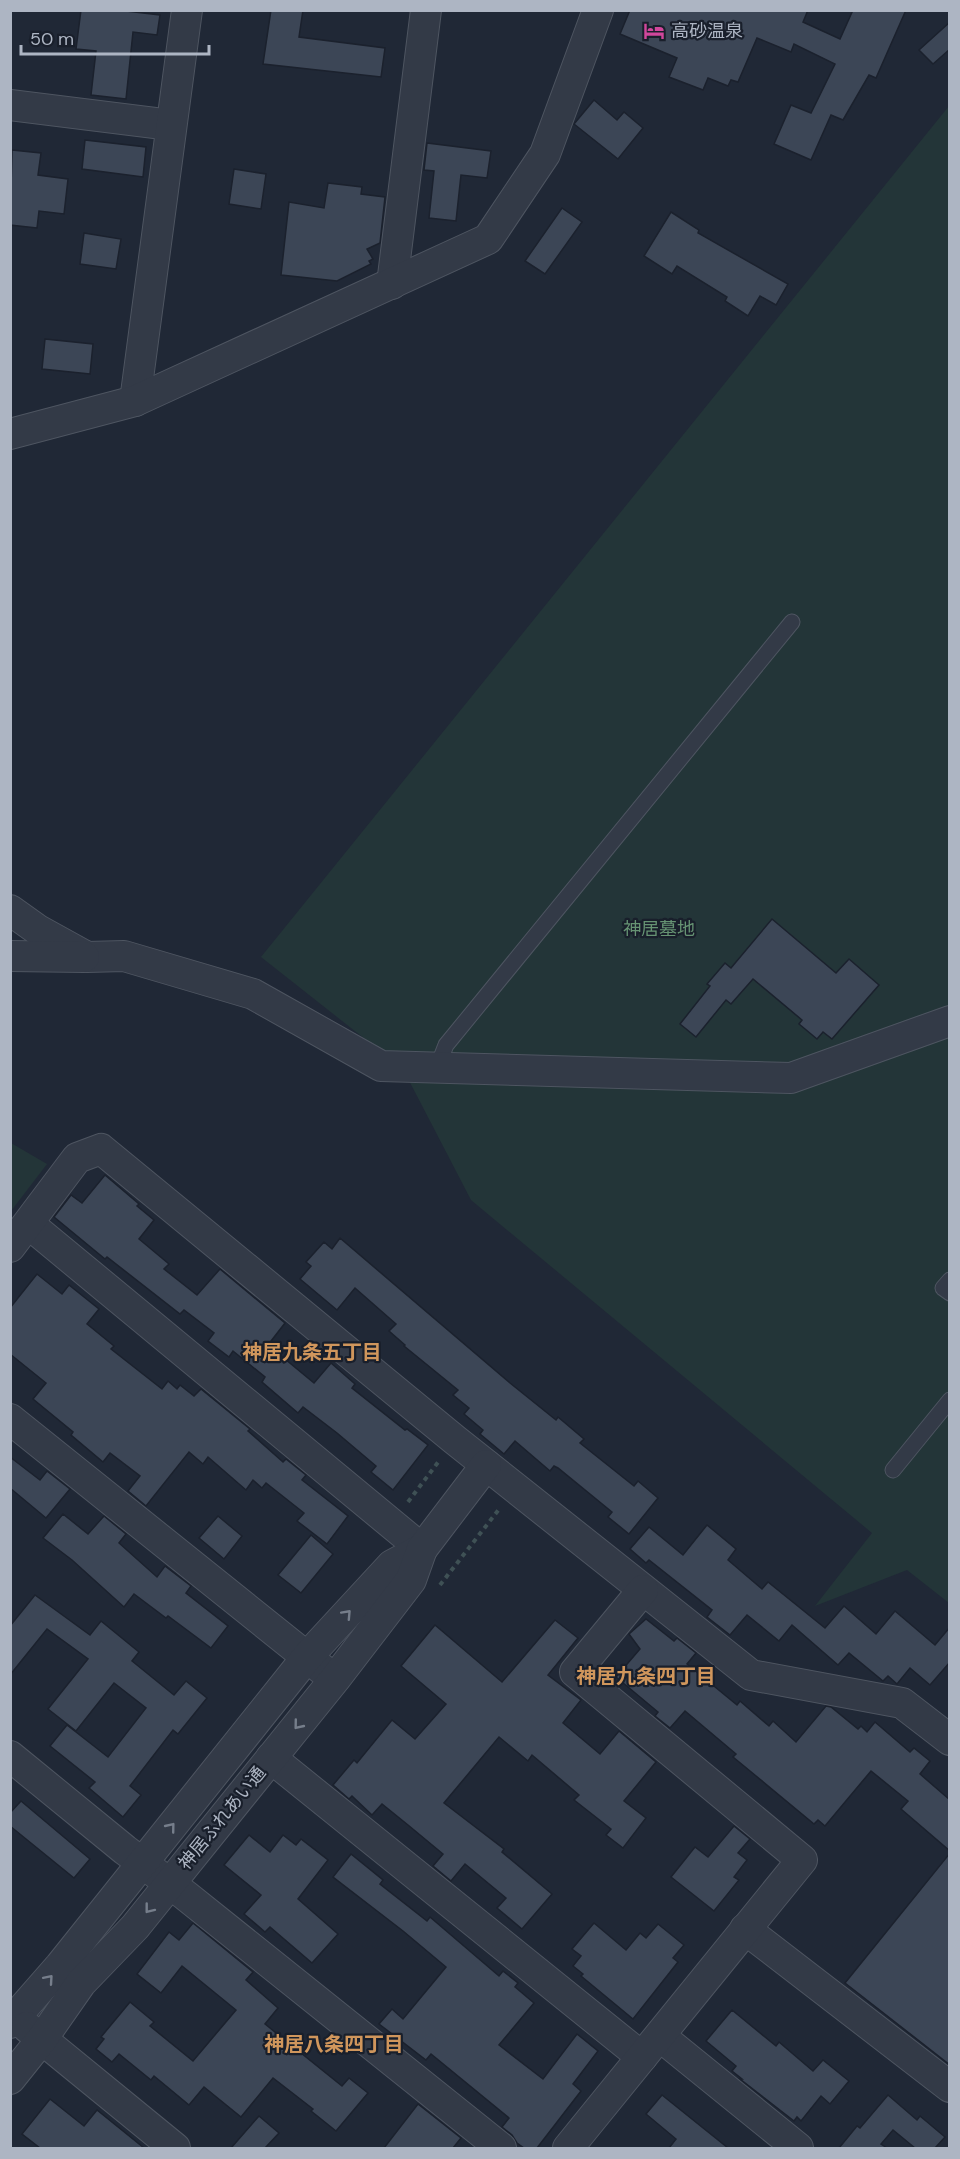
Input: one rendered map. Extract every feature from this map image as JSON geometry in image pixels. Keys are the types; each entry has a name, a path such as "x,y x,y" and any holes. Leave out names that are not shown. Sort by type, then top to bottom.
{"street":[{"path":"135,401 187,10"},
{"path":"392,284 426,10"},
{"path":"10,434 135,401 488,238 545,154 598,10"},
{"path":"10,105 171,125"},
{"path":"10,910 38,930 87,957"},
{"path":"10,956 124,956 253,994 381,1066 791,1078 950,1021"},
{"path":"10,1248 77,1158 101,1149 486,1465 751,1675 902,1703 950,1740"},
{"path":"29,1224 422,1549"},
{"path":"10,1419 335,1679"},
{"name":"神居ふれあい通","path":"10,2079 42,2039 81,1983 135,1927 335,1679 411,1580 422,1549 486,1465"},
{"name":"神居ふれあい通","path":"12,2018 60,1966 307,1657 392,1565 422,1549"},
{"path":"568,2148 801,1860 575,1672 643,1590"},
{"path":"10,1756 501,2148"},
{"path":"271,1758 651,2047 798,2148"},
{"path":"745,1929 950,2087"},
{"path":"12,2018 42,2039 175,2148"}],"lane":[{"path":"437,1068 446,1045 792,622"},
{"path":"950,1280 943,1288 950,1293"},
{"path":"893,1470 950,1400"}],"green space":[{"name":"神居墓地","path":"949,106 949,1603 907,1570 815,1606 872,1533 471,1200 403,1069 261,957"},
{"path":"11,1143 47,1164 11,1211"}],"building":[{"path":"81,10 126,11 160,15 157,35 133,32 126,99 91,95 96,51 76,49"},
{"path":"271,10 303,10 299,37 385,48 381,77 263,64"},
{"path":"630,10 808,10 803,22 840,39 853,10 906,10 876,78 869,75 843,120 831,115 811,160 774,144 791,105 811,113 835,64 794,44 791,52 757,38 738,82 731,80 728,86 708,78 703,90 669,77 677,58 620,34"},
{"path":"950,22 950,49 933,64 919,50"},
{"path":"594,100 617,120 624,112 643,128 618,159 574,124"},
{"path":"85,140 146,147 143,177 82,169"},
{"path":"427,143 491,151 487,178 461,175 456,221 429,218 434,171 424,170"},
{"path":"12,150 41,153 38,175 68,179 64,214 39,211 37,228 10,225"},
{"path":"234,169 266,174 261,209 229,204"},
{"path":"328,183 362,187 361,194 385,197 380,243 367,249 373,259 369,261 371,264 337,281 281,275 289,202 324,208"},
{"path":"562,208 582,222 545,274 525,261"},
{"path":"671,212 699,230 698,233 788,284 776,305 760,296 748,316 725,301 727,297 677,266 672,274 644,256"},
{"path":"84,233 121,239 116,269 80,264"},
{"path":"45,339 93,344 90,374 42,369"},
{"path":"772,919 836,973 849,959 879,985 832,1039 823,1032 817,1039 799,1024 802,1020 753,979 731,1004 726,1000 696,1037 680,1024 710,986 707,984 725,963 731,968"},
{"path":"105,1175 154,1220 139,1239 169,1264 164,1269 197,1295 220,1269 285,1323 268,1345 314,1383 331,1363 355,1384 352,1388 405,1430 407,1429 428,1445 393,1490 371,1472 376,1466 337,1433 303,1407 298,1413 262,1382 265,1377 233,1351 229,1357 208,1341 214,1333 184,1310 180,1314 107,1257 105,1259 54,1217 71,1195 82,1203"},
{"path":"340,1238 510,1383 556,1420 558,1417 584,1439 580,1443 634,1486 638,1481 658,1498 629,1534 608,1517 612,1512 558,1468 554,1466 550,1471 515,1441 504,1454 480,1434 483,1430 464,1414 469,1408 453,1395 458,1390 404,1346 389,1331 396,1324 355,1288 337,1310 300,1279 311,1266 306,1262 324,1242 332,1249"},
{"path":"37,1274 62,1294 69,1285 99,1309 87,1324 114,1346 111,1349 162,1389 168,1381 177,1389 180,1385 194,1396 201,1389 250,1429 248,1431 283,1462 286,1459 306,1475 302,1480 348,1516 327,1544 297,1521 304,1513 266,1483 262,1488 253,1480 246,1490 208,1457 203,1464 189,1452 146,1506 128,1491 140,1476 110,1453 103,1462 71,1435 73,1432 33,1399 46,1383 10,1354 10,1308"},
{"path":"10,1457 40,1480 47,1471 70,1489 46,1518 10,1488"},
{"path":"63,1514 88,1534 104,1516 126,1534 119,1543 157,1577 165,1566 191,1586 186,1593 228,1626 211,1648 134,1594 124,1607 72,1560 43,1538"},
{"path":"218,1516 242,1536 224,1559 199,1538"},
{"path":"707,1525 736,1549 728,1560 762,1589 768,1582 825,1628 844,1606 876,1634 895,1611 935,1645 950,1627 950,1662 930,1685 910,1668 897,1684 888,1676 883,1681 849,1653 838,1665 792,1625 779,1641 747,1615 730,1635 707,1617 712,1610 649,1560 646,1563 630,1549 649,1527 683,1555"},
{"path":"311,1535 333,1554 301,1593 278,1575"},
{"path":"35,1595 90,1635 101,1621 139,1652 132,1661 174,1695 186,1681 207,1698 178,1734 173,1730 130,1786 141,1795 123,1817 89,1788 95,1782 50,1746 67,1725 108,1757 146,1708 114,1683 76,1731 48,1709 88,1659 47,1629 10,1675 10,1626"},
{"path":"646,1619 674,1641 677,1638 696,1653 687,1664 737,1705 740,1701 769,1726 773,1721 796,1742 826,1706 831,1707 858,1729 861,1726 867,1732 875,1722 910,1752 914,1748 930,1761 920,1774 950,1800 950,1851 901,1809 908,1801 871,1771 825,1826 818,1820 814,1824 733,1757 736,1754 685,1711 670,1728 655,1716 658,1712 616,1677 640,1649 629,1634"},
{"path":"555,1620 578,1638 548,1675 581,1700 563,1723 600,1754 619,1731 656,1762 624,1801 646,1818 623,1848 606,1835 611,1829 574,1800 579,1795 532,1755 528,1761 499,1737 444,1803 504,1849 502,1852 552,1894 522,1929 497,1908 506,1898 465,1864 451,1881 433,1866 443,1854 408,1825 382,1804 372,1815 352,1796 349,1799 333,1785 354,1760 357,1763 392,1720 415,1739 446,1704 401,1666 435,1625 502,1682"},
{"path":"21,1801 90,1859 74,1878 10,1826 10,1813"},
{"path":"734,1826 750,1839 738,1853 747,1860 734,1877 739,1880 714,1911 671,1877 695,1847 708,1857"},
{"path":"249,1835 270,1852 283,1835 296,1845 301,1839 328,1860 298,1899 338,1934 312,1963 270,1927 265,1932 244,1914 261,1895 224,1865"},
{"path":"950,1853 950,2065 845,1983"},
{"path":"351,1854 383,1880 380,1884 427,1921 430,1917 499,1976 503,1971 518,1983 515,1987 534,2003 499,2045 543,2079 577,2034 598,2051 573,2084 581,2091 537,2148 524,2148 517,2143 512,2135 502,2127 509,2118 431,2054 426,2060 379,2024 392,2009 403,2019 446,1967 333,1877"},
{"path":"193,1923 253,1972 246,1980 278,2008 265,2024 342,2086 349,2078 368,2093 336,2131 311,2111 313,2109 273,2078 241,2117 204,2087 189,2105 154,2076 151,2080 119,2054 112,2062 96,2049 104,2039 101,2037 130,2002 154,2022 150,2026 193,2061 236,2010 182,1966 161,1993 137,1974 169,1932 179,1940"},
{"path":"594,1923 626,1950 640,1933 646,1938 658,1924 684,1945 673,1958 678,1962 633,2019 581,1976 583,1974 573,1966 581,1956 572,1949"},
{"path":"732,2010 776,2046 779,2042 813,2071 823,2060 849,2081 830,2104 821,2096 801,2121 797,2117 794,2121 740,2079 742,2079 732,2071 736,2066 706,2041"},
{"path":"662,2095 728,2148 669,2148 676,2139 646,2114"},
{"path":"888,2095 917,2120 920,2116 945,2137 935,2148 915,2148 893,2130 881,2144 887,2148 839,2148 857,2126 860,2128"},
{"path":"50,2099 84,2126 97,2110 144,2148 40,2148 22,2134"},
{"path":"418,2104 461,2138 453,2148 384,2148"},
{"path":"259,2116 279,2133 265,2148 231,2148"}],"place":[{"name":"高砂温泉","path":"654,31"}],"district":[{"name":"神居九条五丁目","path":"312,1352"},
{"name":"神居九条四丁目","path":"646,1676"},
{"name":"神居八条四丁目","path":"334,2044"}]}
